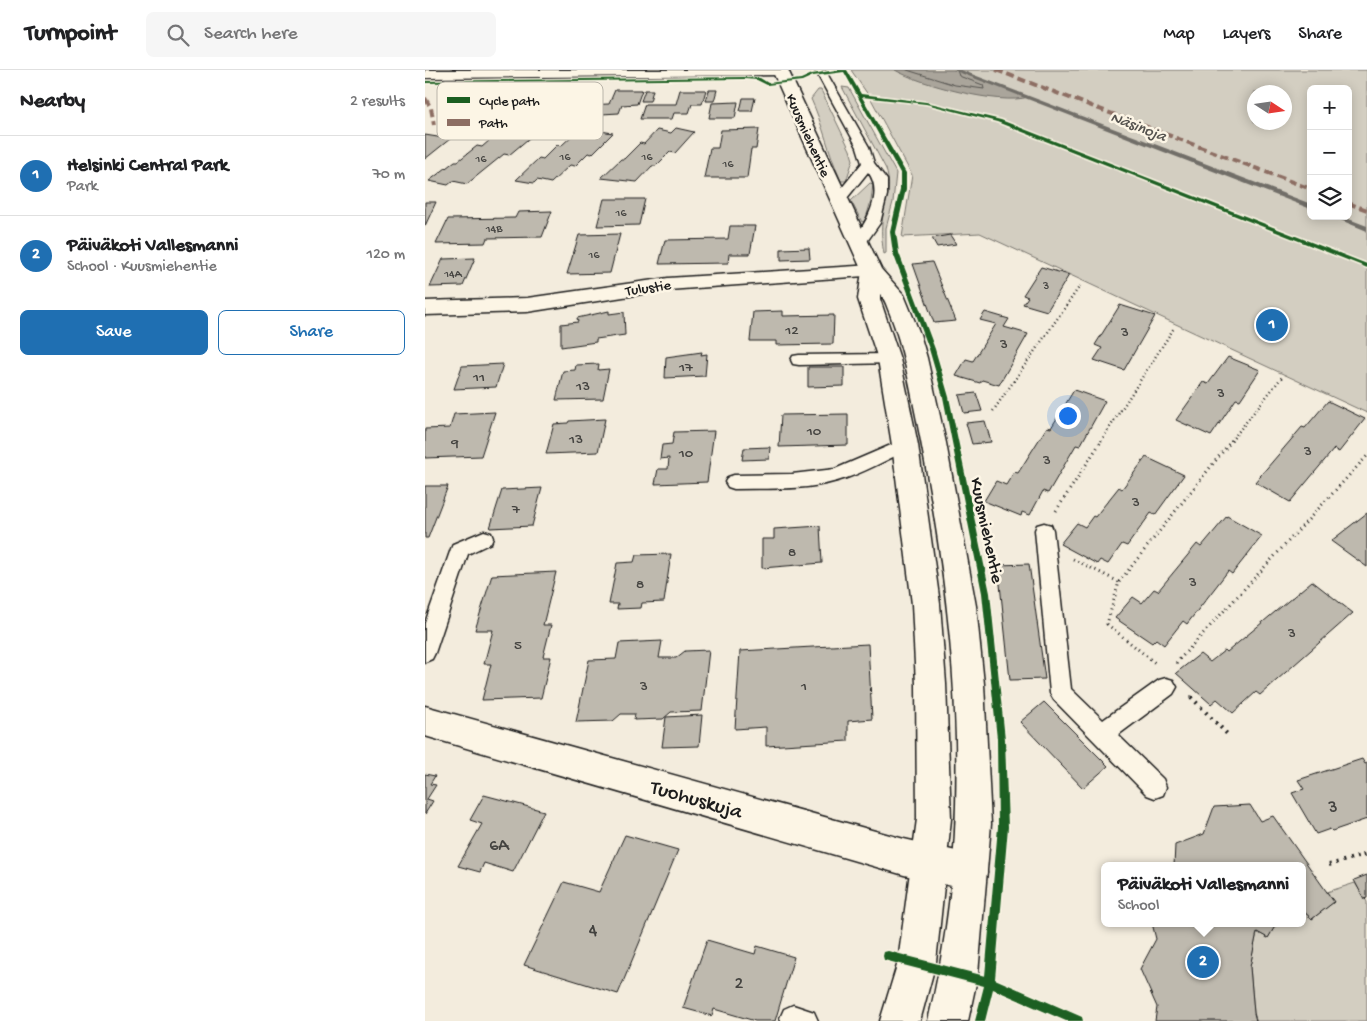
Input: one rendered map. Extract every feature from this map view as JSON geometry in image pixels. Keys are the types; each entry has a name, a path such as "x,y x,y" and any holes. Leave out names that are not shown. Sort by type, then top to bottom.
{"main road":[{"path":"425,74 780,70"},
{"name":"Kuusmiehentie","path":"780,70 858,244 872,271 893,295 909,334 916,358 931,426 962,606 969,684 974,824 959,974 948,1021"},
{"path":"872,271 869,299 889,359 905,446 926,604 931,684 933,819 930,862 917,962 900,1021"},
{"name":"Tulustie","path":"425,308 527,305 668,284 872,271"},
{"name":"Tuohuskuja","path":"425,721 904,857 969,872"}],"lane":[{"path":"820,70 863,147 868,163 881,180 881,195 873,223 858,244"},
{"name":"Kuusmiehentie","path":"838,200 868,163"},
{"path":"799,360 889,359"},
{"path":"734,482 803,481 847,472 890,450 905,446"},
{"path":"1045,537 1061,693 1155,787"},
{"path":"425,653 460,549 484,538"},
{"path":"1102,734 1166,687"}],"path":[{"path":"993,411 1080,286"},
{"path":"1119,582 1045,537 1174,328"},
{"path":"1159,666 1107,624 1119,582 1282,377"},
{"path":"1173,666 1367,456"},
{"path":"1189,694 1230,737"},
{"path":"1329,865 1367,854"}],"shaded area":[{"path":"851,70 1367,70 1367,413 980,233 902,237 912,175 871,99"},
{"path":"842,87 849,88 896,173 893,202 886,228 886,253 884,254 882,227 889,184 886,169"},
{"path":"818,90 821,90 850,150 853,160 846,181 841,181 811,99"},
{"path":"870,183 873,184 871,201 865,221 862,222 851,201"},
{"path":"1355,883 1367,902 1367,1021 1256,1021 1250,967 1257,932 1268,938 1275,927 1306,927 1306,914 1312,919 1334,902 1327,892"}],"water":[{"path":"895,70 956,70 1028,97 999,99 960,92 906,76"}],"building":[{"path":"615,90 642,90 637,104 622,105 619,113 603,114 603,104 609,104"},
{"path":"645,90 653,90 650,101 641,101"},
{"path":"680,90 706,90 702,104 692,104 689,113 674,113 672,119 640,119 645,104 676,104"},
{"path":"709,90 717,90 714,101 706,101"},
{"path":"743,98 755,98 752,111 740,111"},
{"path":"738,102 735,118 709,118 712,103"},
{"path":"676,128 694,132 675,153 670,152 656,166 652,166 637,182 601,178 640,143 644,144 657,130 671,133"},
{"path":"759,129 756,149 751,149 747,178 704,178 710,148 718,148 721,130"},
{"path":"603,131 613,133 592,154 588,153 575,166 570,165 551,183 537,180 534,183 516,180 539,158 543,159 557,145 561,146 567,140 603,140"},
{"path":"425,135 437,137 437,140 449,140 425,159"},
{"path":"490,140 527,140 509,155 504,154 467,184 453,181 448,185 429,181 477,146 482,147"},
{"path":"604,199 645,199 639,225 597,226"},
{"path":"425,202 436,202 425,226"},
{"path":"552,211 542,237 487,238 485,243 436,244 448,219 515,218 518,212"},
{"path":"730,226 755,226 750,254 729,254 728,263 659,264 665,240 728,239"},
{"path":"620,234 610,273 567,274 579,235"},
{"path":"950,235 956,244 937,247 932,238"},
{"path":"809,248 810,259 781,260 781,249"},
{"path":"475,258 463,286 430,287 443,259"},
{"path":"932,262 956,321 934,323 913,264"},
{"path":"1041,267 1069,275 1047,311 1023,304 1028,297 1023,295"},
{"path":"1120,305 1155,316 1124,370 1094,360 1102,348 1095,345"},
{"path":"609,311 609,314 624,312 625,335 596,339 596,342 561,347 561,324 578,322 577,318"},
{"path":"783,311 783,316 834,315 833,344 776,345 776,341 750,341 753,312"},
{"path":"985,312 1009,319 1004,327 1028,334 999,385 982,380 980,383 956,376 966,359 973,361 996,324 980,320"},
{"path":"702,352 701,355 707,354 705,376 665,378 666,357"},
{"path":"1228,357 1260,370 1240,400 1236,399 1211,436 1176,420 1203,382 1208,384"},
{"path":"503,364 496,387 454,389 462,366"},
{"path":"599,364 598,370 609,369 603,399 556,400 563,371 575,370 576,365"},
{"path":"808,367 844,367 844,386 808,387"},
{"path":"1074,390 1105,401 1080,446 1076,445 1048,493 1043,491 1030,515 1022,512 1021,516 984,501 996,481 1006,485 1014,472 1018,473 1047,427 1051,428"},
{"path":"976,393 982,411 964,413 959,395"},
{"path":"1328,401 1365,419 1339,452 1334,449 1290,502 1255,482 1302,427 1305,428"},
{"path":"495,412 481,456 425,458 425,429 450,428 454,414"},
{"path":"848,414 848,445 779,447 781,415"},
{"path":"605,419 598,452 546,454 554,424 568,423 569,421"},
{"path":"985,421 991,442 972,444 966,423"},
{"path":"714,431 707,482 655,484 658,469 668,469 669,458 660,459 662,445 672,444 674,432"},
{"path":"770,447 769,459 742,460 744,448"},
{"path":"1146,457 1184,475 1155,515 1151,513 1127,546 1122,544 1108,564 1100,560 1097,564 1060,544 1077,523 1085,527 1093,516 1095,517 1119,487 1122,489"},
{"path":"425,486 448,486 428,538 425,538"},
{"path":"542,488 532,526 490,528 502,490"},
{"path":"1367,513 1367,567 1331,541"},
{"path":"1227,516 1262,536 1232,574 1228,571 1187,624 1183,621 1164,645 1156,639 1152,643 1115,618 1133,597 1142,603 1154,589 1158,591 1197,544 1201,547"},
{"path":"820,526 822,563 762,568 762,539 774,539 774,529"},
{"path":"671,554 664,602 642,603 641,608 617,609 618,604 609,604 617,563 634,562 636,555"},
{"path":"1029,564 1045,679 1010,680 998,565"},
{"path":"556,572 543,625 551,625 543,657 551,657 541,698 482,700 491,664 484,664 493,630 475,630 492,575"},
{"path":"1312,581 1353,613 1260,695 1256,692 1233,713 1217,699 1211,704 1176,673 1200,654 1210,662 1225,650 1227,652"},
{"path":"662,641 659,658 676,658 685,651 709,650 702,711 671,712 663,719 634,720 635,714 621,714 613,721 576,722 589,660 616,659 619,643"},
{"path":"868,644 872,719 848,721 848,741 766,746 766,727 735,729 740,651"},
{"path":"1044,702 1108,766 1083,788 1020,722"},
{"path":"702,715 699,746 662,747 666,717"},
{"path":"1362,759 1365,764 1367,763 1367,819 1332,831 1330,829 1316,834 1292,793 1304,789 1298,780"},
{"path":"425,774 435,776 430,784 436,785 427,799 433,801 425,814"},
{"path":"484,795 544,811 513,872 484,863 480,872 458,866 482,824 470,820"},
{"path":"1250,805 1260,821 1273,816 1306,862 1174,862 1175,845 1204,834 1214,807"},
{"path":"625,835 678,850 618,994 524,965 564,882 599,892"},
{"path":"1306,863 1334,902 1312,919 1306,914"},
{"path":"1367,875 1367,898 1364,899 1354,880"},
{"path":"1153,927 1275,927 1268,938 1257,932 1250,967 1256,1021 1155,1021 1157,1007 1140,969 1156,939"},
{"path":"707,940 755,954 757,946 794,957 775,1021 755,1021 714,1009 712,1016 683,1008"}],"waterway":[{"name":"Näsinoja","path":"956,70 1307,205"},
{"name":"Näsinoja","path":"1344,220 1367,229"}],"marked path":[{"path":"996,70 1307,188"},
{"path":"425,98 431,108 434,125"},
{"path":"1352,204 1367,210"}],"cycle path":[{"path":"845,70 903,173 903,189 893,232 896,253 932,349 946,397 986,593 1001,739 1003,827 990,982 980,1021"},
{"path":"425,82 745,78 758,79 767,84 802,80 812,75 845,70"},
{"path":"859,95 926,103 999,121 1367,266"},
{"path":"888,956 990,982 1078,1021"}],"place":[{"name":"Helsinki Central Park","path":"1272,325"},
{"name":"Päiväkoti Vallesmanni","path":"1203,962"}]}
